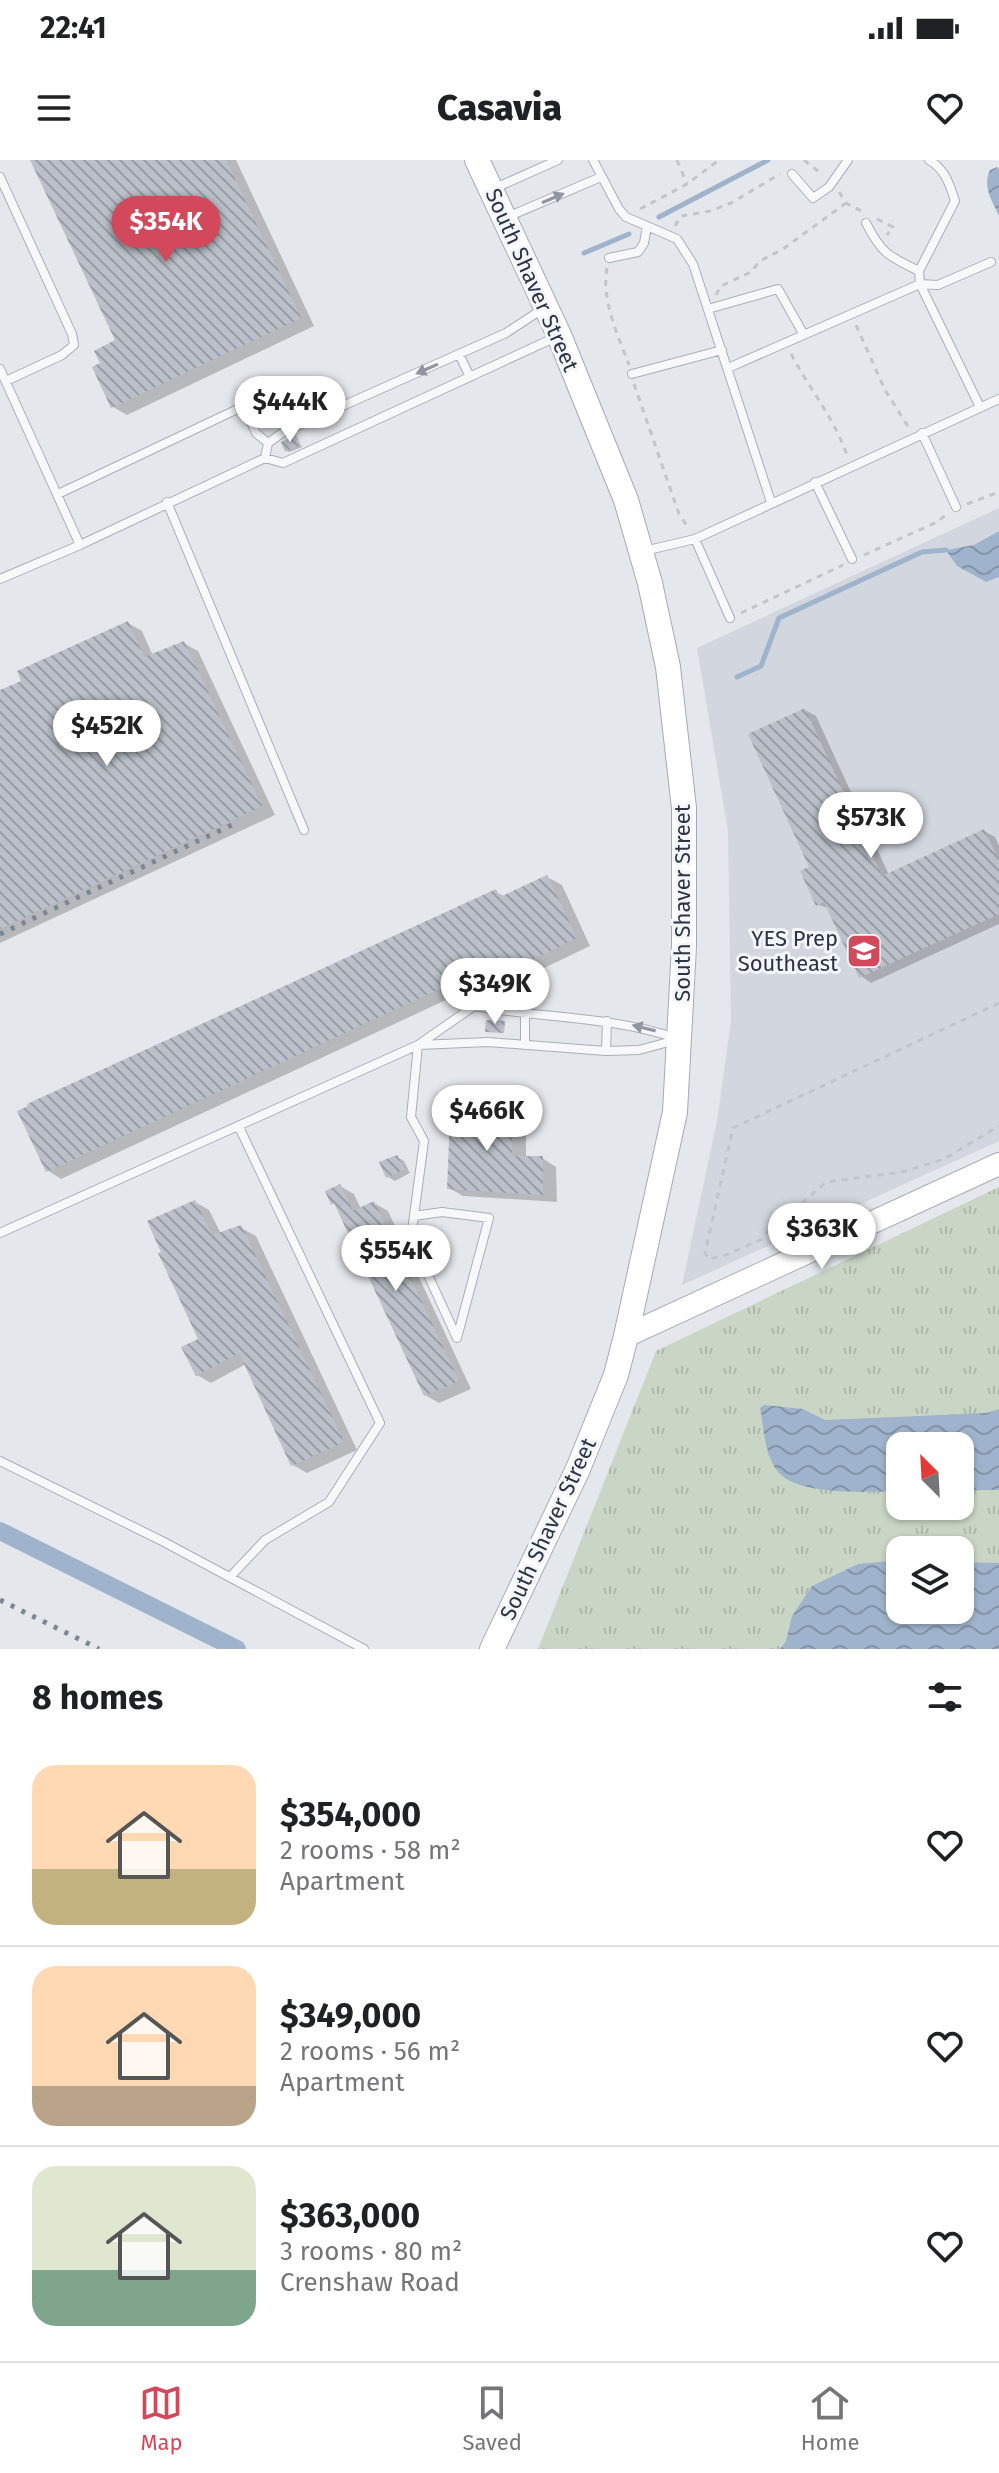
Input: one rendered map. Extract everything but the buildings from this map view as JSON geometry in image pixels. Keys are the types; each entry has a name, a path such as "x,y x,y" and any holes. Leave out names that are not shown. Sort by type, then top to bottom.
{"main road":[{"name":"South Shaver Street","path":"477,160 559,335 626,500 668,667 684,808 684,946 675,1112 626,1336 616,1375 578,1469 492,1649"},
{"path":"626,1336 999,1164"}],"lane":[{"path":"491,190 558,160"},
{"path":"593,160 626,217 677,239 693,264 771,502"},
{"path":"790,172 813,198 832,181 848,160"},
{"path":"929,160 949,181 955,201 919,271 920,284 980,407"},
{"path":"0,177 72,334 74,345 62,355 6,381"},
{"path":"505,218 601,177"},
{"path":"866,223 878,247 919,271"},
{"path":"609,258 638,252 644,243 647,226"},
{"path":"728,368 920,284 938,285 991,262"},
{"path":"708,309 778,289 804,335"},
{"path":"265,458 268,443 282,433 506,333 546,308"},
{"path":"0,579 265,458 283,463 559,335"},
{"path":"632,374 722,350"},
{"path":"459,354 470,377"},
{"path":"0,369 80,545"},
{"path":"641,552 695,539 999,399"},
{"path":"58,494 244,406 256,433 268,443"},
{"path":"917,436 956,507"},
{"path":"815,482 852,559"},
{"path":"167,502 304,830"},
{"path":"695,539 730,618"},
{"path":"0,1233 418,1045 474,1006 525,1015 607,1021 643,1027 680,1039"},
{"path":"525,1015 525,1045"},
{"path":"606,1051 607,1021"},
{"path":"418,1045 488,1042 606,1051 639,1050 680,1039"},
{"path":"414,1216 442,1212 489,1218 457,1338 411,1238 424,1141 411,1117 418,1045"},
{"path":"230,1577 265,1540 329,1502 380,1423 239,1127"},
{"path":"0,1461 230,1577 364,1649"}],"path":[{"path":"677,160 687,184"},
{"path":"626,217 687,184 719,160"},
{"path":"804,160 832,181"},
{"path":"669,236 681,216 710,211 731,203 790,172"},
{"path":"708,309 721,286 751,272 760,261 783,249 846,203"},
{"path":"609,258 605,279 608,305 679,514 695,539"},
{"path":"851,314 894,408 917,436"},
{"path":"785,343 840,436 850,466"},
{"path":"999,1003 733,1128 705,1253 709,1259 726,1255 760,1240 782,1216 826,1182 902,1172 944,1159 999,1126"}],"shaded area":[{"name":"YES Prep Southeast","path":"999,508 999,1141 682,1285 717,1121 731,1021 728,831 697,648"}],"green space":[{"path":"999,1187 999,1649 538,1649 656,1351"}],"water":[{"path":"997,167 999,216 987,182 990,170"},
{"path":"999,531 999,577 986,582 957,566 946,550 974,545"},
{"path":"764,1405 803,1409 825,1420 987,1413 999,1409 999,1490 974,1490 974,1432 886,1432 886,1492 836,1491 803,1486 789,1480 774,1466 765,1442 760,1408"},
{"path":"886,1561 886,1624 974,1624 974,1562 999,1563 999,1649 780,1649 786,1641 792,1616 812,1586 858,1564"}],"waterway":[{"path":"659,217 768,160"},
{"path":"584,253 629,234"},
{"path":"737,677 761,666 779,618 922,552 946,550"},
{"path":"0,1531 237,1649"}],"railway":[{"path":"0,934 234,824"},
{"path":"0,1600 99,1649"}],"place":[{"name":"YES Prep Southeast","path":"864,951"}]}
